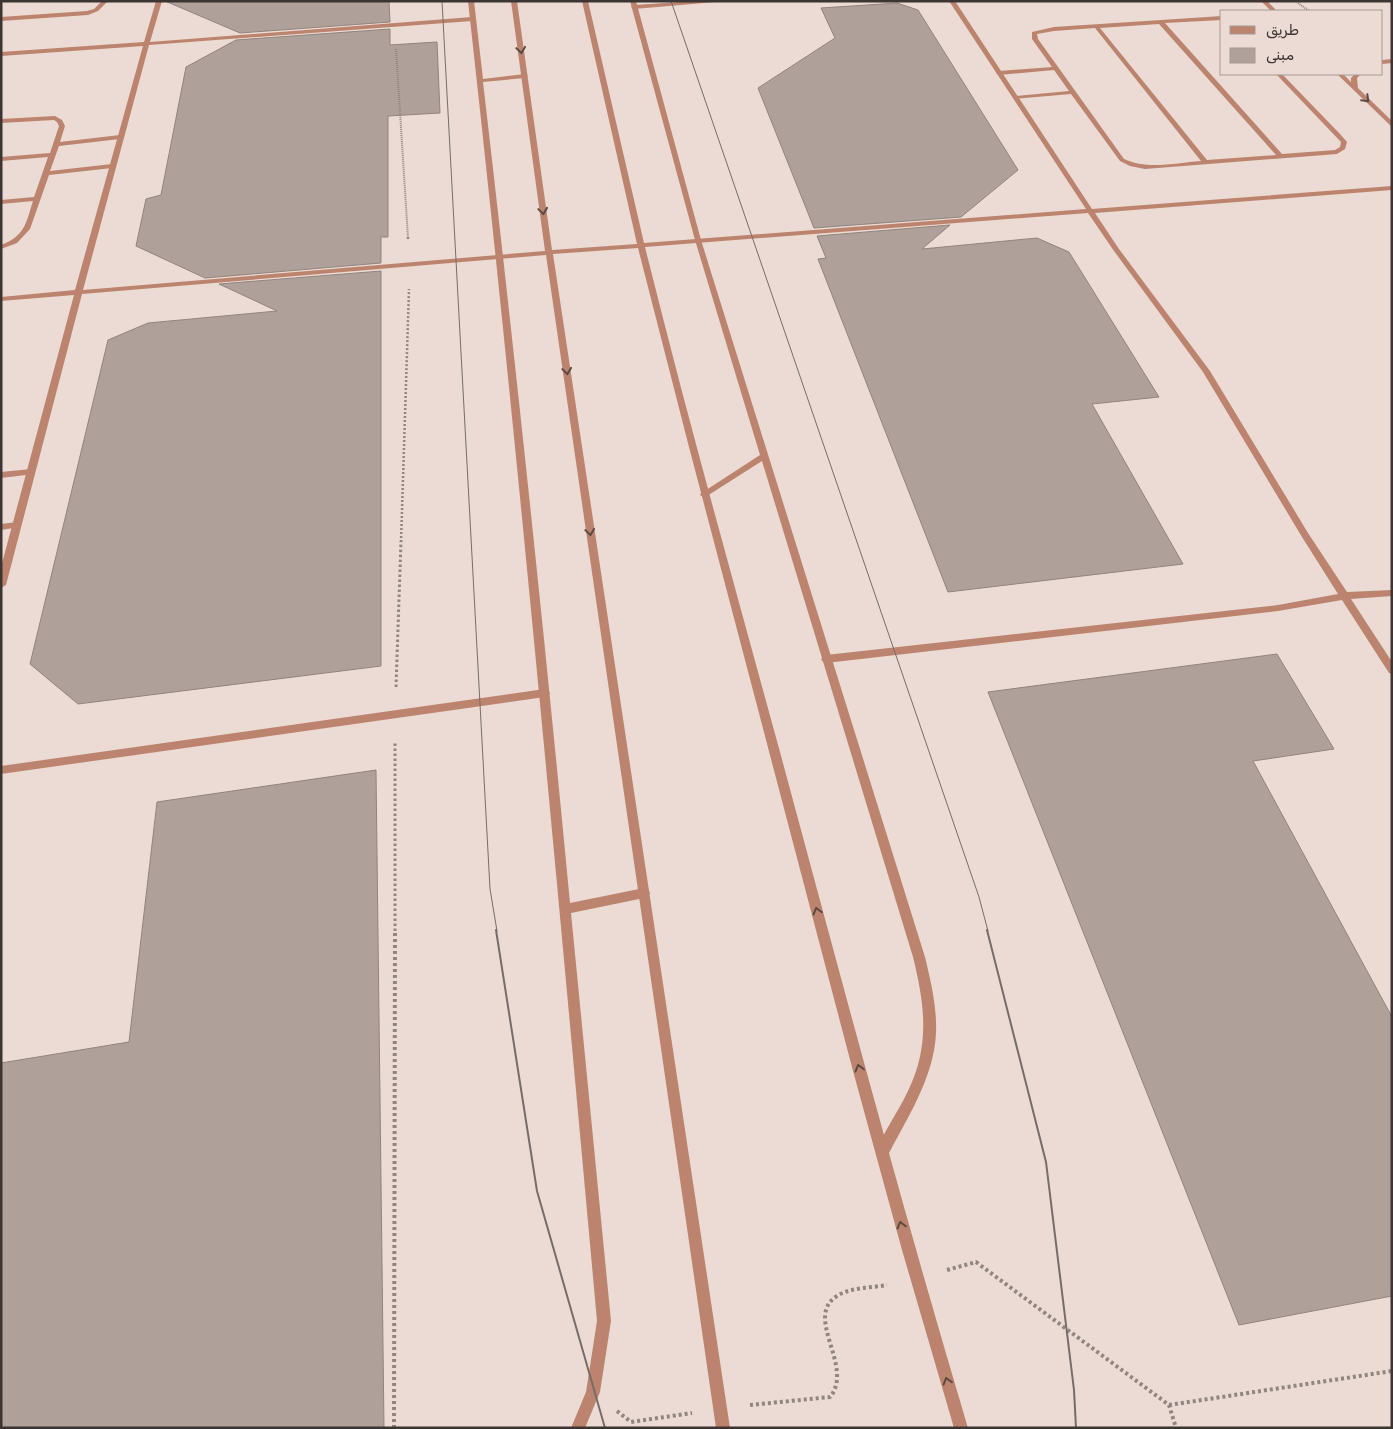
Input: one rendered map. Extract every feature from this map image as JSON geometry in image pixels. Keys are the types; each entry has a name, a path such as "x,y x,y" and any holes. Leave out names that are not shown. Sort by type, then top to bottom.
{"street":[{"path":"1,19 88,13 96,10 105,1"},
{"path":"1,585 145,44 159,1"},
{"path":"471,1 500,256 545,693 604,1320 593,1392 578,1428"},
{"path":"514,1 549,252 723,1428"},
{"path":"585,1 640,245 704,494 916,1278 961,1428"},
{"path":"724,1 633,4 698,240 919,957 927,992 930,1034 922,1074 882,1152"},
{"path":"952,1 1116,250 1206,371 1343,596 1392,670"},
{"path":"1264,1 1273,10"},
{"path":"1220,18 1054,29 1034,33 1035,39 1055,68 1122,160 1132,165 1145,167 1282,157 1337,152 1343,148 1344,142 1280,75"},
{"path":"1,54 472,19"},
{"path":"1160,22 1282,157"},
{"path":"1096,26 1206,163"},
{"path":"999,73 1055,68"},
{"path":"1341,75 1392,125"},
{"path":"1355,88 1354,78 1357,75"},
{"path":"479,82 525,76"},
{"path":"1016,98 1073,92"},
{"path":"1,120 55,118 60,121 62,126 27,228 15,242 1,247"},
{"path":"56,144 120,138"},
{"path":"1,159 52,156"},
{"path":"46,173 112,166"},
{"path":"1,298 79,290 698,240 1092,212 1390,186"},
{"path":"1,202 37,199"},
{"path":"704,494 764,456"},
{"path":"1,475 31,472"},
{"path":"1,527 17,525"},
{"path":"826,659 1278,608 1343,596 1392,593"},
{"path":"1,770 545,693"},
{"path":"566,909 644,893"}],"path":[{"path":"1296,1 1308,10"},
{"path":"593,1392 631,1422 720,1409 830,1397 837,1388 838,1374 824,1316 828,1304 837,1296 976,1262 1169,1405 1176,1428"},
{"path":"1169,1405 1392,1371"}],"building":[{"path":"165,1 389,1 390,22 240,33"},
{"path":"897,3 918,10 1018,170 961,217 814,228 758,88 835,38 821,8"},
{"path":"390,29 390,45 437,42 440,113 388,116 388,237 381,237 381,263 205,278 136,246 146,199 161,195 186,67 236,40"},
{"path":"950,225 922,249 1037,238 1069,252 1159,397 1092,404 1183,564 948,592 818,259 826,258 817,236"},
{"path":"381,271 381,666 78,704 30,664 108,340 148,323 277,311 219,284"},
{"path":"1277,654 1334,749 1253,761 1392,1017 1392,1296 1239,1325 988,692"},
{"path":"376,770 384,1428 1,1428 1,1063 129,1042 157,802"}],"tram line":[{"path":"442,1 490,889 497,931"},
{"path":"671,1 979,897 988,931"},
{"path":"496,930 537,1191 605,1428"},
{"path":"987,930 1046,1162 1074,1390 1076,1428"}]}
